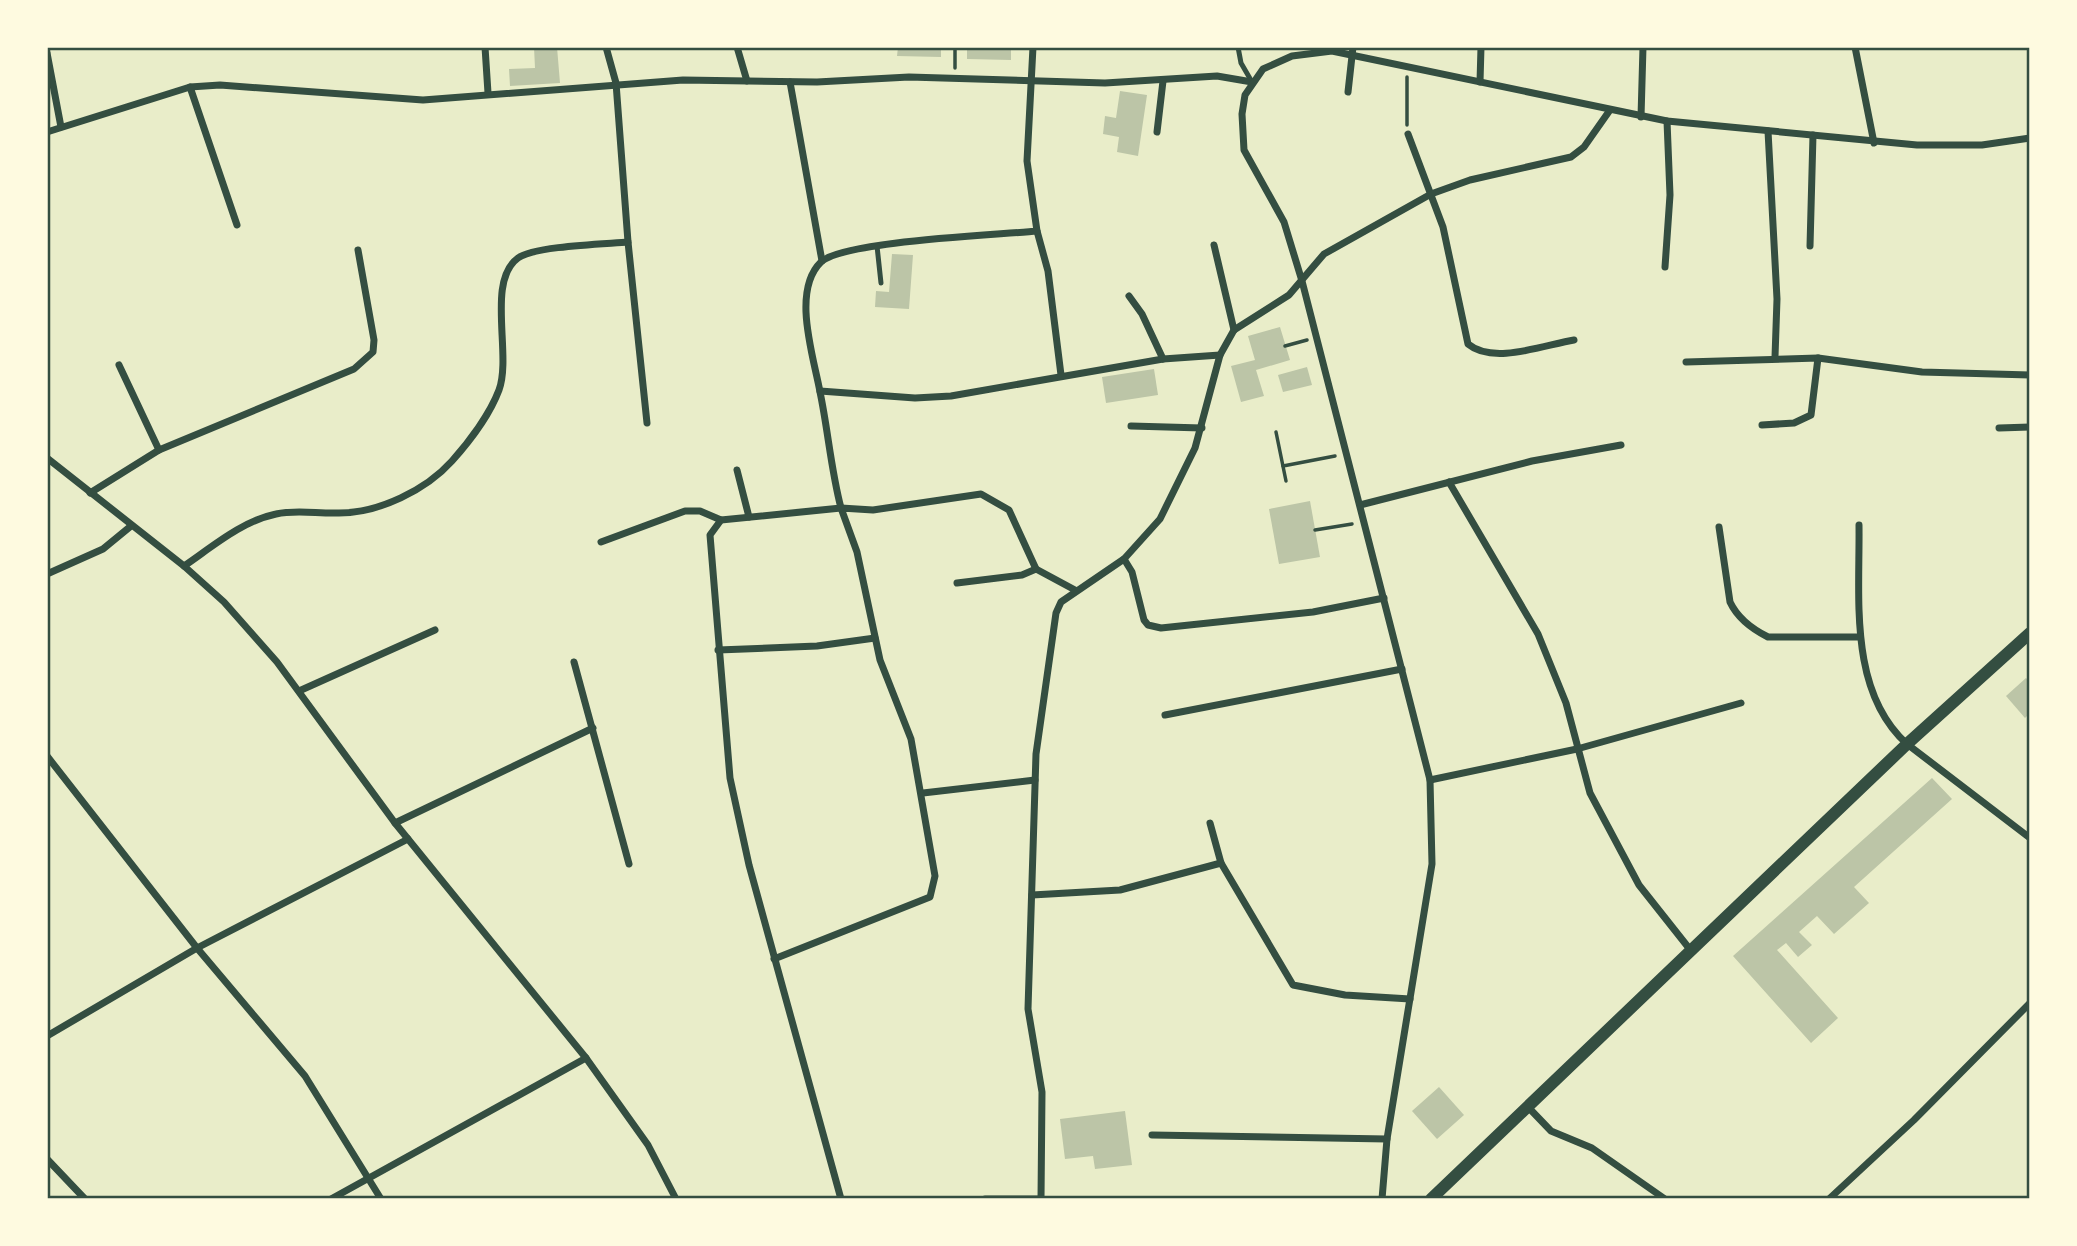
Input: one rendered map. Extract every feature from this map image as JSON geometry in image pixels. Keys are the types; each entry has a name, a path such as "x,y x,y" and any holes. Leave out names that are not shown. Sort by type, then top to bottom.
{"street":[{"path":"485,47 488,93"},
{"path":"606,47 617,83 628,242 647,423"},
{"path":"737,47 747,81"},
{"path":"1033,47 1029,82 1027,162 1037,231 1048,271 1061,375"},
{"path":"1480,82 1481,47"},
{"path":"1641,117 1643,47"},
{"path":"1855,47 1874,143"},
{"path":"1348,92 1352,50"},
{"path":"1382,1199 1387,1139 1432,864 1430,780 1302,281 1284,222 1244,150 1242,114 1252,82 1275,61 1310,52 1352,50 1408,67 1668,121 1874,143 1982,145 2030,138"},
{"path":"47,53 61,127"},
{"path":"47,132 190,87 220,85 423,100 617,83 955,77 1029,82 1163,81 1217,76 1252,82"},
{"path":"1157,132 1163,81"},
{"path":"790,82 822,261"},
{"path":"190,87 237,225"},
{"path":"985,1199 1040,1199 1042,1092 1028,1009 1035,780 1036,754 1056,613 1061,602 1124,559 1160,519 1202,428 1220,355 1234,330 1289,295 1319,259 1334,247 1430,194 1470,180 1571,157 1584,147 1611,110"},
{"path":"1665,267 1671,195 1668,121"},
{"path":"1768,131 1777,299 1775,357"},
{"path":"1408,134 1451,254 1468,344 1477,352 1503,353 1574,340"},
{"path":"1810,246 1813,135"},
{"path":"774,959 930,897 935,876 923,793 911,739 880,660 857,552 833,478 820,391 811,357 807,308 812,274 822,261 844,252 877,246 1037,231"},
{"path":"184,566 250,522 292,511 363,511 391,502 436,477 453,459 500,389 503,359 502,286 506,271 519,257 534,251 628,242"},
{"path":"1214,245 1234,330"},
{"path":"90,493 159,450 354,369 373,352 374,340 358,250"},
{"path":"1129,296 1142,314 1163,359"},
{"path":"820,391 915,398 951,396 1163,359 1220,355"},
{"path":"1686,362 1775,357 1818,358 1922,372 2030,374"},
{"path":"1762,425 1794,423 1811,415 1818,358"},
{"path":"119,365 159,450"},
{"path":"1131,426 1202,428"},
{"path":"1998,428 2030,427"},
{"path":"1360,505 1532,461 1620,445"},
{"path":"47,458 184,566 224,602 299,691 395,823 586,1058 648,1145 676,1199"},
{"path":"737,470 749,517"},
{"path":"1449,482 1538,634 1566,703 1590,793 1639,885 1692,952"},
{"path":"601,542 685,511 700,511 721,520 841,508 873,510 981,494 1009,510 1036,569 1075,590"},
{"path":"721,520 710,535 730,778 774,959 841,1199"},
{"path":"1859,525 1860,637 1877,707 1891,729 1907,744 2030,838"},
{"path":"47,575 103,549 131,526"},
{"path":"1719,527 1730,602 1735,612 1754,630 1768,637 1860,637"},
{"path":"1124,559 1135,581 1143,620 1148,625 1161,628 1312,612 1384,598"},
{"path":"957,583 1022,575 1036,569"},
{"path":"299,691 435,630"},
{"path":"1432,1199 1907,744 2030,633"},
{"path":"718,650 817,646 875,638"},
{"path":"574,662 629,864"},
{"path":"1165,715 1402,669"},
{"path":"1430,780 1577,750 1741,703"},
{"path":"395,823 593,728"},
{"path":"47,756 197,948 305,1076 381,1199"},
{"path":"923,793 1035,780"},
{"path":"1210,823 1222,863 1293,985 1345,995 1410,999"},
{"path":"47,1036 197,948 408,839"},
{"path":"1032,895 1120,890 1222,863"},
{"path":"1829,1199 1914,1120 2030,1003"},
{"path":"331,1199 586,1058"},
{"path":"1528,1107 1552,1131 1592,1149 1665,1199"},
{"path":"1152,1135 1387,1139"},
{"path":"47,1159 85,1199"}],"lane":[{"path":"1238,47 1241,62 1252,82"},
{"path":"877,246 881,284"}],"path":[{"path":"955,47 955,77"},
{"path":"1408,67 1408,134"},
{"path":"1285,346 1317,337"},
{"path":"1276,432 1286,481"},
{"path":"1283,466 1348,454"},
{"path":"1315,530 1365,522"}],"building":[{"path":"534,47 557,47 560,83 510,86 509,69 535,68"},
{"path":"898,47 941,47 941,57 897,56"},
{"path":"967,47 1011,47 1011,60 967,59"},
{"path":"1120,91 1147,95 1138,156 1117,152 1119,137 1103,134 1105,116 1116,118"},
{"path":"892,254 913,255 909,309 875,307 876,291 889,292"},
{"path":"1280,327 1290,360 1256,370 1264,396 1241,402 1231,366 1255,360 1248,336"},
{"path":"1307,367 1312,385 1283,392 1278,375"},
{"path":"1154,369 1158,395 1106,403 1102,377"},
{"path":"1310,501 1320,557 1279,564 1269,509"},
{"path":"2026,678 2030,682 2030,713 2025,718 2006,696"},
{"path":"1932,778 1952,799 1854,887 1869,903 1834,934 1817,916 1799,932 1812,945 1798,957 1786,943 1777,950 1838,1018 1811,1043 1733,956"},
{"path":"1439,1087 1464,1115 1437,1139 1412,1111"},
{"path":"1125,1111 1132,1165 1095,1169 1093,1156 1065,1159 1060,1119"}]}
